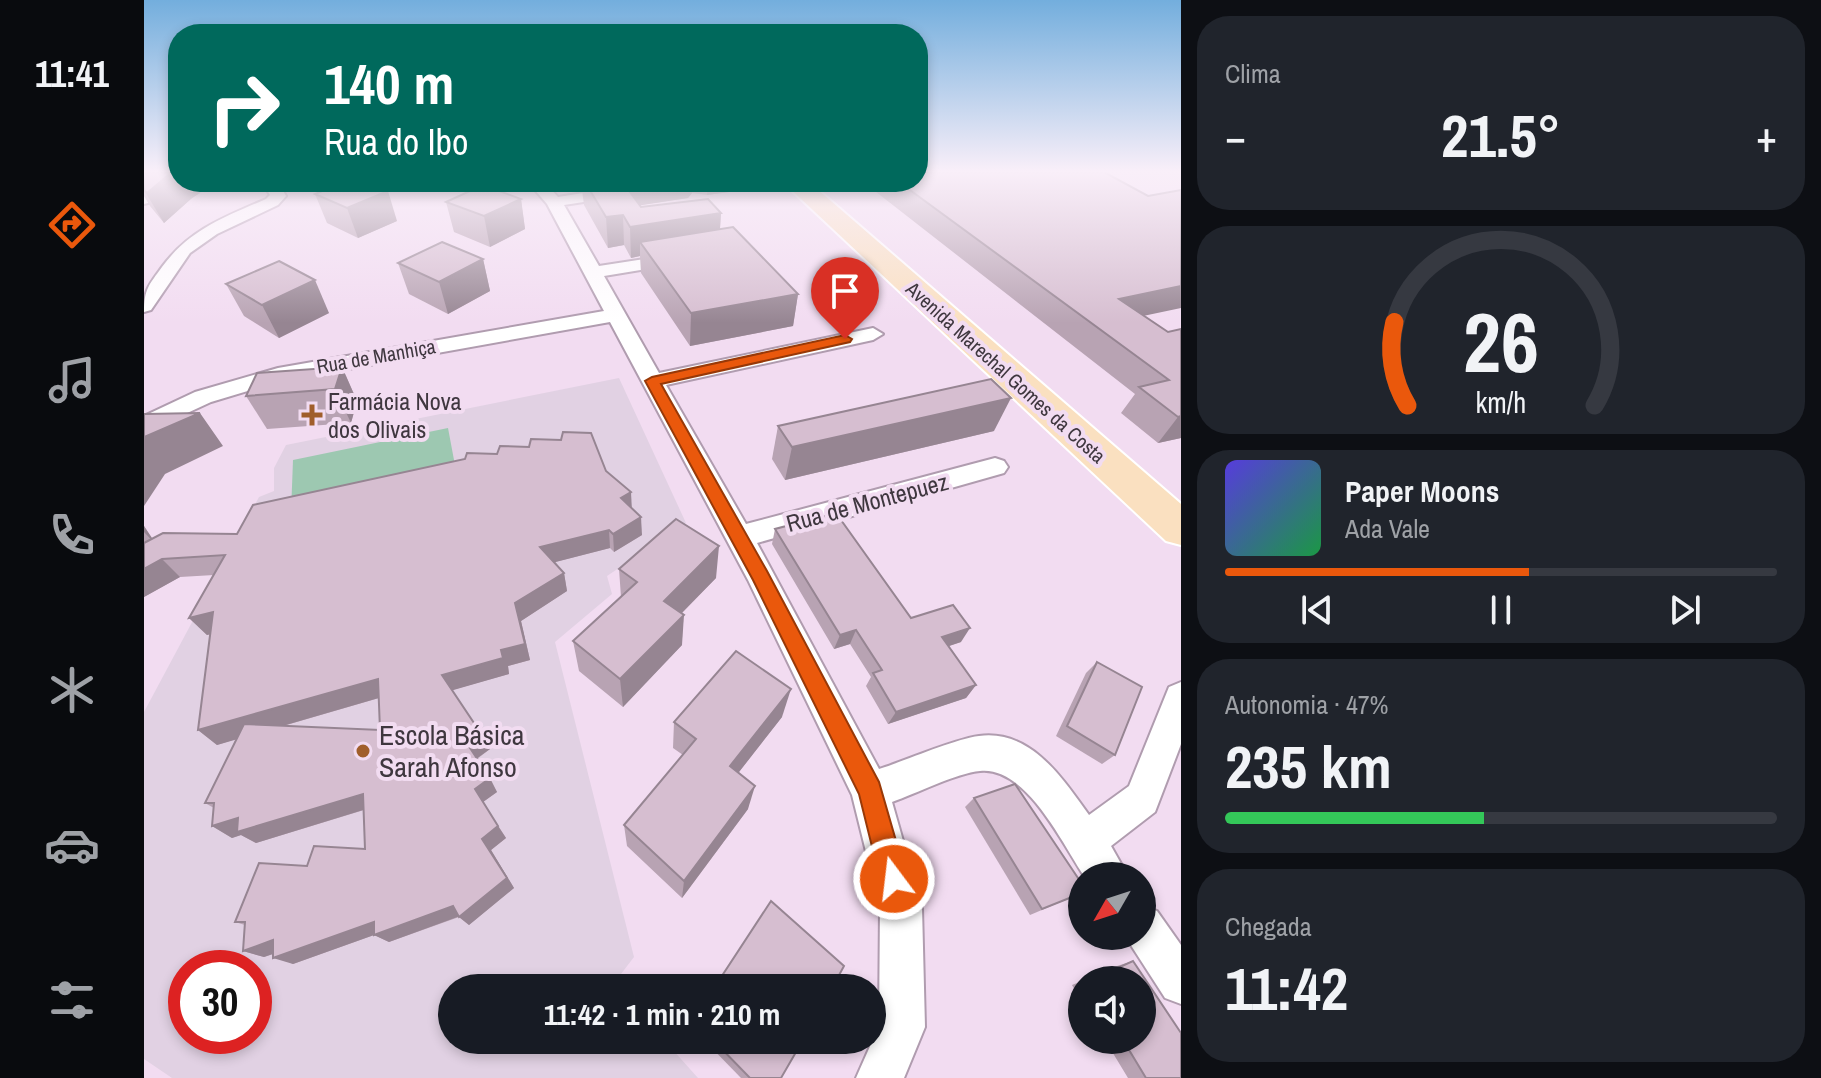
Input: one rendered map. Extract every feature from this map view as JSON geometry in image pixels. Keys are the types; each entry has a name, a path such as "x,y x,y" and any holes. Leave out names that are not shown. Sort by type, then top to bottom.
{"main road":[{"name":"Avenida Marechal Gomes da Costa","path":"840,222 1181,529"},
{"name":"Avenida Marechal Gomes da Costa","path":"863,222 1181,496"}],"street":[{"path":"144,306 184,249 228,222"},
{"path":"565,222 739,537 870,791 901,908 902,1027 880,1078"},
{"path":"591,273 695,256"},
{"name":"Rua de Manhiça","path":"144,425 203,397 278,375 615,315"},
{"path":"652,381 873,334"},
{"name":"Rua de Montepuez","path":"739,537 995,467"},
{"path":"1085,842 1142,799 1181,698"},
{"path":"870,791 979,753 1002,755 1026,766 1046,786 1099,862"},
{"path":"1156,946 1181,982"}],"shaded area":[{"name":"Escola Básica Sarah Afonso","path":"619,378 686,523 607,576 612,594 555,642 634,957 621,974 438,974 438,1054 677,1054 698,1078 172,1078 144,1059 144,712 259,497 274,491 274,468 286,445"}],"green space":[{"path":"448,428 457,476 291,513 293,460"}],"building":[{"path":"627,222 661,222 630,227"},
{"path":"954,222 1181,222 1181,286 1119,299 1168,332 1181,329 1181,416 1178,417 1139,387 1169,380"},
{"path":"733,227 798,294 691,313 640,242"},
{"path":"442,242 483,259 439,282 398,263"},
{"path":"279,261 315,280 262,305 226,284"},
{"path":"342,367 335,389 246,396 257,373"},
{"path":"991,379 1011,398 792,447 778,426"},
{"path":"200,413 144,437 144,414"},
{"path":"563,432 591,433 606,471 631,492 621,498 641,517 613,534 609,530 540,547 564,573 515,603 525,644 501,650 503,658 442,675 482,735 468,745 490,778 475,789 498,826 482,839 507,878 459,917 453,906 374,935 374,922 273,958 273,940 243,950 245,922 235,922 259,863 307,866 314,846 365,849 363,794 237,832 238,818 212,826 214,803 205,803 244,724 380,730 378,679 198,730 213,612 189,618 225,555 162,559 144,569 144,543 163,533 237,534 253,505 465,459 467,453 497,454 500,446 529,447 531,439 561,440"},
{"path":"836,513 911,618 953,605 970,628 942,637 976,685 896,712 873,673 882,670 856,630 840,635 775,529"},
{"path":"676,519 719,546 664,601 684,615 620,679 573,641 637,582 619,569"},
{"path":"736,651 791,689 730,766 755,786 684,881 624,825 696,739 674,722"},
{"path":"1097,662 1142,687 1115,755 1067,726"},
{"path":"1015,784 1068,863 1068,899 1042,909 974,798"},
{"path":"771,901 844,966 840,974 723,974"},
{"path":"1156,996 1181,1033 1181,1078 1146,1078 1131,1054 1156,1054"},
{"path":"727,1054 795,1054 781,1078 750,1078"}],"place":[{"name":"Farmácia Nova dos Olivais","path":"312,415"},
{"name":"Escola Básica Sarah Afonso","path":"363,751"}],"route":[{"path":"845,339 652,381 761,577 870,791 894,879"}]}
